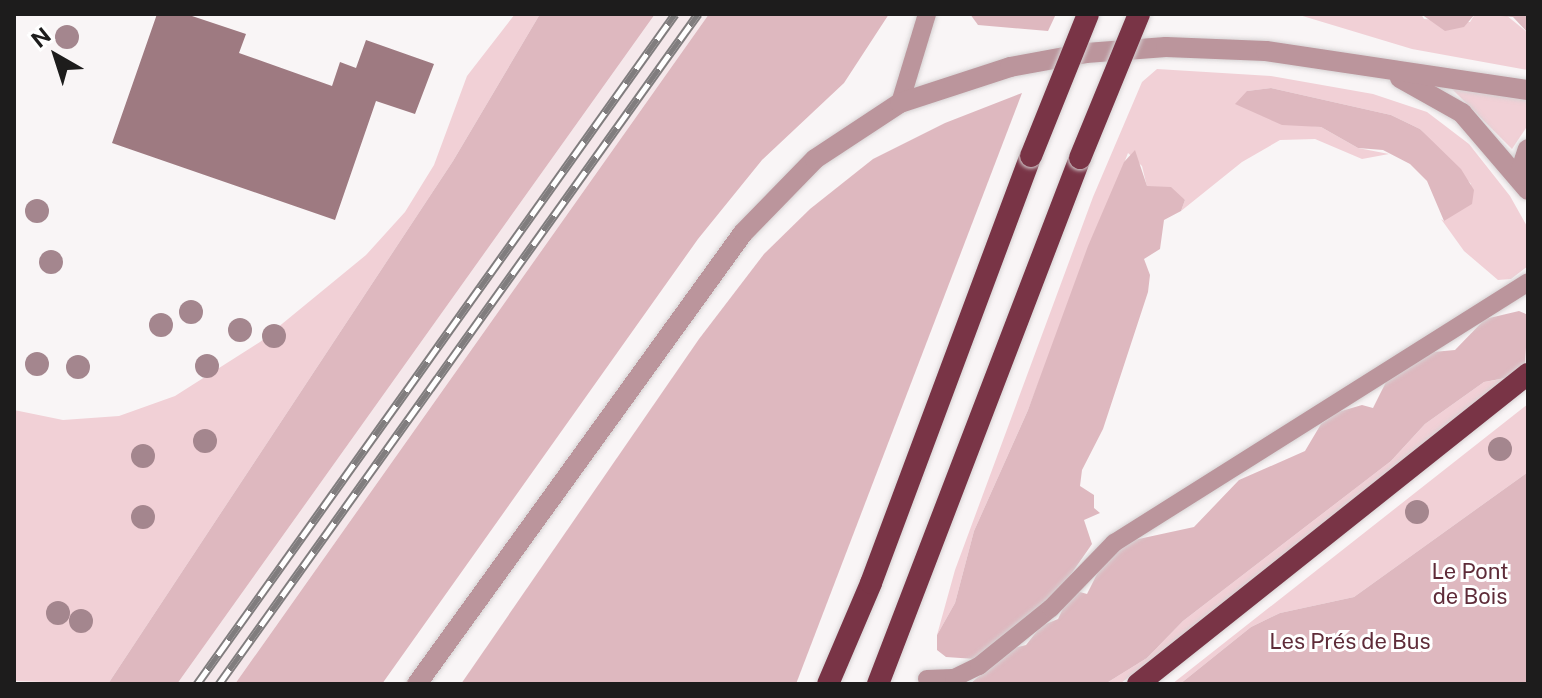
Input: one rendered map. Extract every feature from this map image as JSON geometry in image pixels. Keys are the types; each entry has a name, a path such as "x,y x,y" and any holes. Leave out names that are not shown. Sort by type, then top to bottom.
{"highway":[{"path":"828,684 871,583 1031,156 1088,14"},
{"path":"878,684 1080,158 1139,14"},
{"path":"1138,684 1528,374"}],"street":[{"path":"417,684 751,222 815,159 900,103 971,76 1116,50 1244,49 1528,90"},
{"path":"1386,71 1462,113 1523,183"},
{"path":"1523,183 1528,149"}],"lane":[{"path":"900,103 927,14"},
{"path":"927,679 954,678 979,666 1051,608 1114,543 1528,282"}],"shaded area":[{"path":"515,14 540,14 453,161 108,684 14,681 14,410 63,420 119,416 175,396 260,342 366,255 405,212 434,165 467,76"},
{"path":"655,14 709,14 235,684 177,684"},
{"path":"1296,14 1421,14 1424,19 1470,22 1475,14 1506,15 1528,33 1528,70 1412,49"},
{"path":"1157,69 1271,76 1373,94 1427,112 1469,144 1510,196 1528,228 1528,266 1511,279 1498,280 1464,251 1441,219 1444,221 1471,184 1420,129 1391,115 1271,88 1247,91 1260,112 1276,122 1321,127 1358,148 1389,154 1362,159 1315,139 1280,140 1242,162 1181,211 1185,200 1147,187 1142,166 1128,153 1028,410 974,531 955,603 937,635 955,570 1093,197 1142,82"},
{"path":"1448,85 1528,99 1528,125 1512,149"},
{"path":"1507,378 1120,684 1105,684 1147,658 1183,621 1391,461 1425,424 1484,382"},
{"path":"1528,404 1528,472 1354,597 1280,613 1251,627 1180,684 1172,684"}],"green space":[{"path":"540,14 655,14 177,684 108,684 453,161"},
{"path":"709,14 889,14 844,83 762,160 698,239 382,684 235,684"},
{"path":"970,14 1056,14 1048,31 978,25"},
{"path":"1421,14 1475,14 1464,27 1445,31"},
{"path":"1476,14 1528,14 1528,33 1513,17"},
{"path":"1271,88 1391,115 1420,129 1461,169 1474,190 1472,204 1444,221 1427,181 1410,164 1383,150 1358,148 1321,127 1282,125 1235,104 1247,91"},
{"path":"1022,93 796,684 461,684 699,339 764,254 810,209 873,159 945,123"},
{"path":"1135,150 1147,186 1171,187 1185,200 1181,211 1164,220 1160,249 1144,259 1150,275 1148,292 1103,429 1082,470 1080,486 1094,495 1094,508 1100,513 1084,520 1092,544 1058,593 975,659 946,657 937,650 937,635 955,603 974,531 1028,410 1088,246 1124,162"},
{"path":"1519,311 1528,315 1525,364 1511,377 1484,382 1425,424 1391,461 1183,621 1147,658 1105,684 970,684 1010,649 1026,645 1041,626 1058,619 1067,600 1080,592 1087,594 1104,560 1117,550 1134,540 1194,527 1239,480 1305,451 1321,424 1338,412 1362,405 1373,408 1389,376 1433,352 1455,350 1485,319"},
{"path":"1528,472 1528,684 1180,684 1251,627 1280,613 1354,597"}],"building":[{"path":"157,14 186,14 246,34 239,53 332,86 340,62 356,68 366,40 434,64 415,114 376,101 335,220 112,143"}],"railway":[{"path":"197,684 675,14"},
{"path":"219,684 698,14"}],"park label":[{"name":"Le Pont de Bois","path":"1470,584"},
{"name":"Les Prés de Bus","path":"1350,642"}]}
